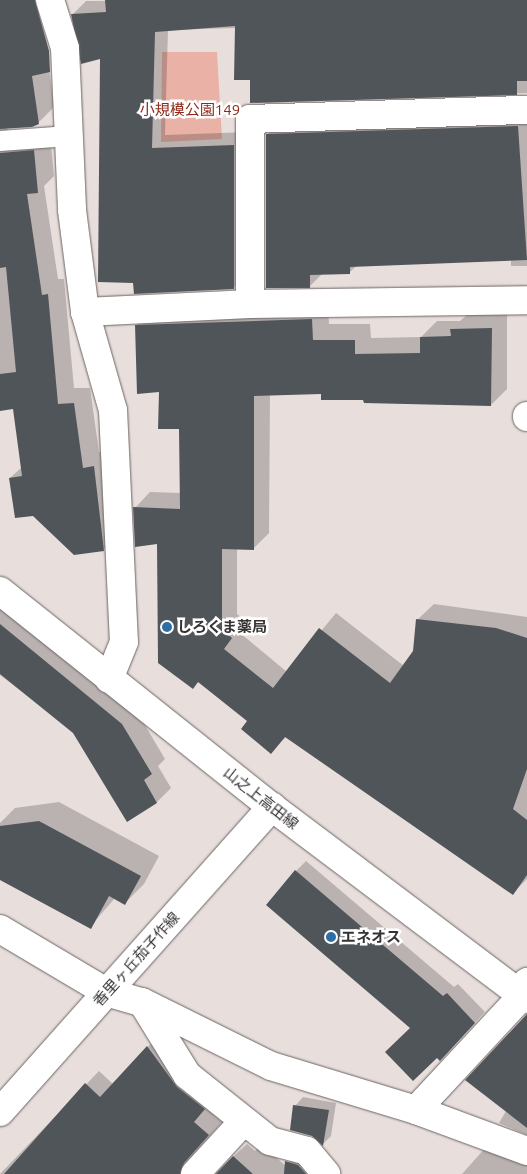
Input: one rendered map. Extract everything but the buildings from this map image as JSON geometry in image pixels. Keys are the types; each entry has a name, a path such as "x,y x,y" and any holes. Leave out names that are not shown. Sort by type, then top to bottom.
{"street":[{"path":"50,0 65,48 69,136 85,312 113,410 124,642 110,679"},
{"path":"250,304 250,119 527,110"},
{"path":"85,312 250,304 527,300"},
{"name":"山之上高田線","path":"0,591 272,807 525,992"},
{"name":"香里ヶ丘茄子作線","path":"0,1112 272,807"},
{"path":"0,929 106,992 142,1002 271,1066 416,1110 527,1151"},
{"path":"416,1110 525,992"},
{"path":"142,1002 187,1075 242,1123 270,1141 307,1152 326,1174"},
{"path":"195,1174 242,1123"}],"lane":[{"path":"0,141 69,136"}],"green space":[{"name":"小規模公園149","path":"162,52 217,52 222,139 161,142"}],"place":[{"name":"しろくま薬局","path":"167,627"},
{"name":"エネオス","path":"331,937"}]}
